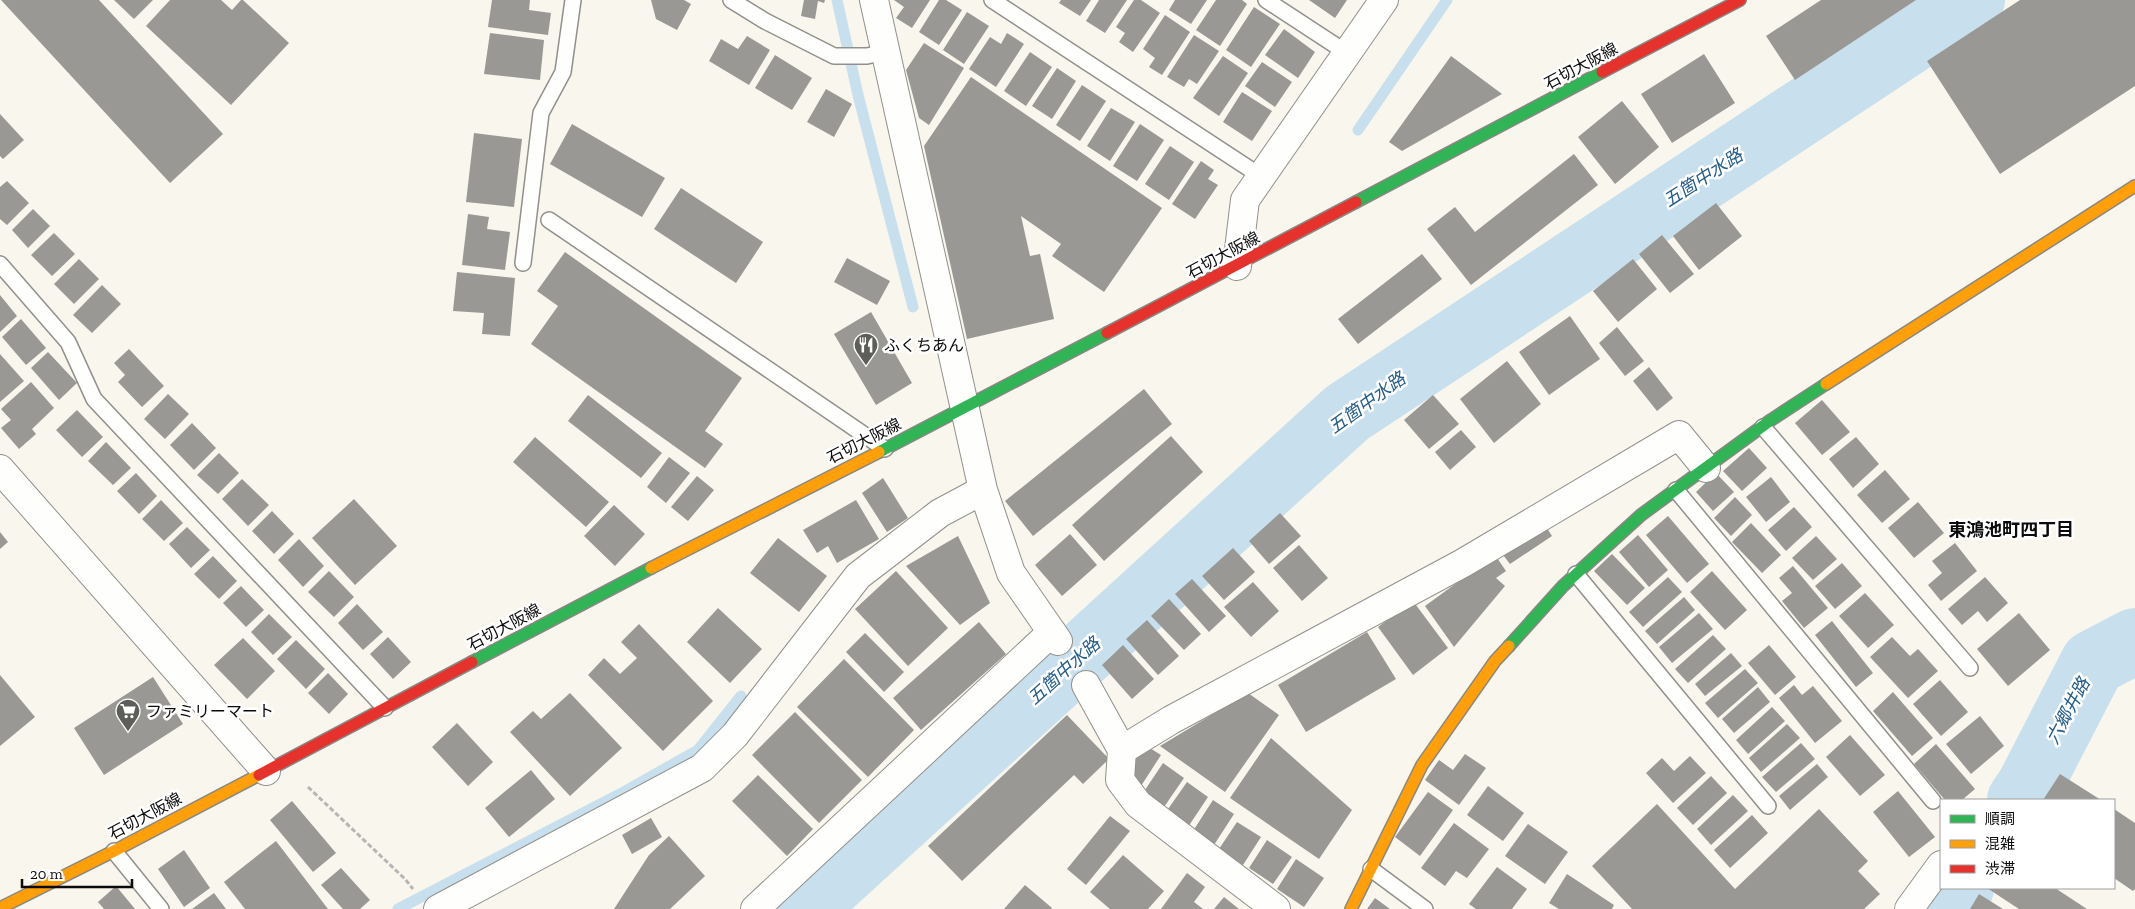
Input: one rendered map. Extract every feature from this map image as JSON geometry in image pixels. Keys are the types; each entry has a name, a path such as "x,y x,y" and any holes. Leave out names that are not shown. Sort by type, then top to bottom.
{"main road":[{"name":"石切大阪線","path":"0,908 21,904 114,851 274,766 609,590 1237,266 1740,0"},
{"path":"1351,909 1422,765 1495,661 1576,574 1641,515 1763,427 2135,186"}],"street":[{"path":"755,909 1055,636 1011,572 983,490 876,54 874,0"},
{"path":"1237,266 1245,200 1384,0"},
{"path":"1122,750 1171,720 1463,563 1679,435 1706,468"},
{"path":"0,469 274,766"},
{"path":"438,909 702,768 735,735 858,576 940,514 983,490"},
{"path":"1086,685 1122,750 1120,780 1138,804 1267,906"},
{"path":"1909,909 1940,866"}],"lane":[{"path":"523,263 541,113 563,72 573,0"},
{"path":"732,0 765,21 834,56 876,54"},
{"path":"992,0 1262,177"},
{"path":"1266,0 1347,53"},
{"path":"549,220 885,449"},
{"path":"0,264 68,342 94,399 385,708"},
{"path":"1763,427 1970,668"},
{"path":"1676,490 1934,801"},
{"path":"1576,574 1768,806"},
{"path":"114,851 161,909"},
{"path":"1370,869 1425,909"}],"path":[{"path":"274,766 405,879"}],"building":[{"path":"1,0 99,0 223,134 170,183"},
{"path":"114,0 153,0 134,19"},
{"path":"170,0 221,0 232,10 243,0 289,43 231,105 146,26"},
{"path":"492,0 530,0 529,10 551,13 548,35 488,27"},
{"path":"651,0 684,0 691,4 677,30 656,19"},
{"path":"804,0 825,0 824,3 818,1 815,19 801,16"},
{"path":"894,0 930,0 912,28 896,18 904,7"},
{"path":"939,0 946,0 962,10 939,45 919,32"},
{"path":"1061,0 1091,0 1080,16 1059,3"},
{"path":"1099,0 1127,0 1105,33 1086,21"},
{"path":"1134,0 1141,0 1160,13 1133,52 1119,42 1125,33 1116,27"},
{"path":"1175,0 1207,0 1191,24 1169,10"},
{"path":"1216,0 1242,0 1247,4 1220,46 1196,30"},
{"path":"1309,0 1347,0 1335,18"},
{"path":"1821,0 1916,0 1795,80 1766,36"},
{"path":"2020,0 2135,0 2135,86 2000,174 1927,61"},
{"path":"1254,7 1280,24 1251,67 1226,50"},
{"path":"967,12 989,26 964,64 943,50"},
{"path":"1165,15 1190,32 1162,75 1149,67 1155,58 1143,49"},
{"path":"1284,29 1315,52 1298,78 1265,55"},
{"path":"490,33 544,40 540,80 484,74"},
{"path":"1007,33 1024,44 996,87 969,69 990,37 1001,44"},
{"path":"1194,35 1219,51 1197,84 1189,79 1184,87 1167,77"},
{"path":"747,36 770,50 749,85 709,61 721,39 738,49"},
{"path":"924,43 964,68 929,125 919,118 906,70"},
{"path":"1030,52 1052,67 1026,106 1004,91"},
{"path":"1704,54 1735,103 1672,143 1641,94"},
{"path":"775,55 812,78 792,110 755,88"},
{"path":"1223,56 1248,73 1219,116 1193,98"},
{"path":"1451,56 1502,94 1402,151 1389,142"},
{"path":"1262,62 1292,82 1275,107 1245,86"},
{"path":"1057,68 1076,81 1052,119 1032,106"},
{"path":"971,77 1162,208 1104,292 1052,256 1061,244 1021,216 1030,256 1040,254 1054,319 967,339 924,146"},
{"path":"1082,85 1106,101 1080,141 1056,125"},
{"path":"826,89 852,104 834,137 807,122"},
{"path":"1242,92 1272,111 1252,141 1223,122"},
{"path":"1622,101 1659,147 1615,184 1578,137"},
{"path":"1111,108 1135,122 1110,161 1087,146"},
{"path":"0,114 24,140 3,159 0,156"},
{"path":"572,124 665,178 642,217 550,164"},
{"path":"1140,124 1164,140 1137,181 1113,166"},
{"path":"474,133 522,139 514,207 466,202"},
{"path":"1170,146 1194,162 1169,200 1145,184"},
{"path":"1574,154 1598,185 1471,285 1427,229 1455,207 1475,232"},
{"path":"1201,161 1214,170 1208,179 1218,185 1195,219 1172,204"},
{"path":"7,181 29,203 7,225 0,219 0,187"},
{"path":"681,188 763,242 736,283 654,229"},
{"path":"1716,203 1742,236 1699,270 1673,236"},
{"path":"33,209 50,226 28,248 12,230"},
{"path":"468,214 489,217 487,229 510,232 505,270 462,265"},
{"path":"54,233 75,254 52,276 31,255"},
{"path":"1662,235 1694,274 1670,293 1639,254"},
{"path":"565,252 742,378 705,431 723,444 705,468 531,344 558,306 537,291"},
{"path":"1422,254 1442,279 1358,344 1338,319"},
{"path":"847,258 890,281 877,305 834,282"},
{"path":"79,259 99,279 74,304 54,284"},
{"path":"1633,259 1657,289 1618,322 1593,291"},
{"path":"457,272 515,278 510,336 482,334 484,313 453,311"},
{"path":"102,285 121,304 92,333 73,315"},
{"path":"0,295 17,316 0,332"},
{"path":"871,312 912,383 876,405 834,334"},
{"path":"1570,316 1600,359 1549,395 1519,352"},
{"path":"21,319 46,348 26,365 2,337"},
{"path":"1617,327 1644,361 1625,376 1599,343"},
{"path":"129,349 164,386 142,407 118,382 125,375 114,363"},
{"path":"48,352 77,383 59,400 31,368"},
{"path":"0,354 24,381 0,402"},
{"path":"1507,361 1541,404 1494,443 1460,399"},
{"path":"1649,367 1673,398 1657,411 1633,381"},
{"path":"31,382 54,408 32,429 36,434 19,449 1,428 11,420 1,409"},
{"path":"1144,389 1172,424 1033,536 1005,501"},
{"path":"168,394 189,414 165,439 144,419"},
{"path":"588,395 662,453 641,478 568,421"},
{"path":"1433,395 1459,424 1429,449 1404,420"},
{"path":"1822,400 1850,432 1822,455 1795,423"},
{"path":"77,410 103,437 82,457 56,430"},
{"path":"192,423 216,448 194,470 170,445"},
{"path":"1461,430 1476,447 1450,470 1435,452"},
{"path":"1171,436 1203,472 1104,561 1072,525"},
{"path":"535,437 609,502 586,527 513,462"},
{"path":"1856,437 1879,464 1853,488 1829,459"},
{"path":"106,442 131,468 113,485 88,461"},
{"path":"1749,448 1767,468 1742,491 1723,471"},
{"path":"219,453 239,473 218,494 197,475"},
{"path":"669,457 690,473 666,503 647,487"},
{"path":"1885,470 1910,499 1882,523 1857,495"},
{"path":"136,473 157,496 139,514 117,491"},
{"path":"1716,473 1734,492 1713,511 1696,492"},
{"path":"697,476 714,490 688,521 671,507"},
{"path":"1771,477 1790,502 1766,522 1746,497"},
{"path":"883,478 908,518 887,532 862,493"},
{"path":"242,479 269,505 248,526 222,499"},
{"path":"1735,497 1752,515 1731,536 1714,518"},
{"path":"354,499 397,546 355,585 312,538"},
{"path":"161,500 183,523 164,541 142,519"},
{"path":"856,500 879,539 837,563 828,546 817,553 803,530"},
{"path":"1918,502 1944,533 1914,558 1888,528"},
{"path":"614,505 645,534 615,566 584,536"},
{"path":"1794,507 1812,527 1786,551 1768,530"},
{"path":"272,511 294,534 274,554 252,531"},
{"path":"1280,513 1301,536 1269,564 1249,541"},
{"path":"1668,516 1709,564 1687,583 1646,535"},
{"path":"1543,522 1552,536 1510,564 1500,551"},
{"path":"1751,523 1781,555 1762,573 1732,542"},
{"path":"187,527 210,550 191,568 169,544"},
{"path":"0,532 8,542 0,549"},
{"path":"1070,534 1097,565 1062,596 1035,565"},
{"path":"1638,535 1668,570 1649,587 1619,552"},
{"path":"958,536 990,603 960,625 906,566"},
{"path":"1816,536 1837,559 1813,580 1792,558"},
{"path":"778,538 827,576 799,612 750,573"},
{"path":"299,539 324,566 303,587 278,560"},
{"path":"1955,543 1977,571 1941,601 1928,585 1942,573 1932,561"},
{"path":"1299,545 1328,578 1302,601 1273,568"},
{"path":"1233,548 1255,572 1224,600 1202,576"},
{"path":"1612,554 1645,588 1627,605 1594,571"},
{"path":"1495,555 1506,571 1496,578 1505,586 1454,647 1425,606"},
{"path":"213,556 237,581 219,599 194,574"},
{"path":"1842,563 1862,586 1835,609 1815,586"},
{"path":"1793,566 1828,608 1804,628 1782,601 1792,593 1779,578"},
{"path":"329,571 354,597 334,617 308,592"},
{"path":"896,571 948,628 908,666 855,609"},
{"path":"1712,571 1747,610 1725,630 1690,592"},
{"path":"1668,577 1682,592 1643,627 1629,612"},
{"path":"1985,577 2008,603 1987,622 1978,611 1962,625 1948,609"},
{"path":"1192,579 1226,616 1209,632 1175,594"},
{"path":"1253,582 1279,611 1251,637 1224,607"},
{"path":"241,586 264,610 246,627 223,603"},
{"path":"1865,593 1894,625 1868,648 1839,616"},
{"path":"1684,597 1695,610 1657,644 1645,631"},
{"path":"1169,599 1201,634 1184,650 1151,616"},
{"path":"1413,601 1448,648 1413,675 1378,627"},
{"path":"357,604 383,632 363,650 338,623"},
{"path":"718,608 762,649 730,683 687,642"},
{"path":"1699,613 1713,629 1672,663 1659,647"},
{"path":"2019,613 2050,650 2008,686 1977,649"},
{"path":"269,614 292,637 273,655 251,632"},
{"path":"1147,620 1179,656 1158,675 1126,639"},
{"path":"1832,621 1873,673 1856,687 1815,635"},
{"path":"979,622 1006,654 921,730 893,698"},
{"path":"639,624 713,701 663,751 588,675 604,658 620,674 637,658 621,642"},
{"path":"1367,632 1396,679 1306,732 1278,685"},
{"path":"865,633 904,672 884,692 846,652"},
{"path":"1713,635 1726,649 1688,683 1675,669"},
{"path":"388,637 411,662 393,679 370,654"},
{"path":"1892,637 1910,656 1918,649 1938,671 1908,698 1870,657"},
{"path":"243,638 275,671 247,699 214,665"},
{"path":"296,640 325,669 306,689 277,659"},
{"path":"1123,645 1154,679 1132,699 1102,665"},
{"path":"1769,645 1796,677 1775,695 1748,663"},
{"path":"1731,653 1742,666 1705,696 1695,684"},
{"path":"844,659 914,730 868,777 797,707"},
{"path":"1745,669 1758,683 1718,718 1705,703"},
{"path":"328,673 348,694 329,714 308,693"},
{"path":"0,675 35,717 0,746"},
{"path":"153,677 183,724 104,775 74,728"},
{"path":"1940,680 1968,712 1941,736 1913,704"},
{"path":"1794,685 1802,695 1813,686 1842,721 1815,743 1779,698"},
{"path":"1758,687 1770,702 1734,733 1722,719"},
{"path":"1893,692 1933,738 1912,756 1873,711"},
{"path":"570,693 622,748 570,796 510,732 533,711 541,719"},
{"path":"1248,693 1279,715 1225,792 1160,746"},
{"path":"1772,707 1785,721 1748,754 1736,740"},
{"path":"795,712 862,780 819,823 752,755"},
{"path":"1067,715 1109,759 1083,784 1074,775 962,881 928,846"},
{"path":"1980,716 2004,746 1971,774 1946,744"},
{"path":"457,723 493,762 468,786 432,747"},
{"path":"1787,724 1800,738 1761,772 1749,758"},
{"path":"1850,735 1885,775 1860,796 1826,757"},
{"path":"1271,738 1352,810 1319,859 1230,798"},
{"path":"1801,743 1815,759 1776,792 1762,777"},
{"path":"1936,744 1975,789 1963,799 1944,799 1914,764"},
{"path":"1145,745 1161,755 1141,786 1125,776"},
{"path":"1465,754 1486,768 1459,805 1425,780 1439,760 1453,770"},
{"path":"1690,756 1706,773 1673,803 1646,773 1662,758 1674,771"},
{"path":"1163,763 1184,778 1164,807 1143,793"},
{"path":"1817,764 1828,777 1790,810 1779,796"},
{"path":"531,770 555,799 509,837 485,808"},
{"path":"2060,774 2099,799 2044,799"},
{"path":"758,775 813,829 787,856 732,801"},
{"path":"1711,776 1727,793 1693,825 1677,808"},
{"path":"1187,782 1208,797 1188,827 1166,812"},
{"path":"1488,786 1524,813 1503,841 1467,815"},
{"path":"1898,791 1935,837 1909,857 1873,812"},
{"path":"1428,792 1453,810 1420,856 1395,837"},
{"path":"1733,795 1748,811 1711,845 1697,829"},
{"path":"1213,800 1234,814 1214,845 1193,831"},
{"path":"292,801 336,853 313,872 270,820"},
{"path":"1657,804 1735,889 1819,809 1868,861 1858,871 1880,894 1864,909 1632,909 1592,866"},
{"path":"2115,810 2135,823 2135,889 2133,891 2115,879"},
{"path":"1752,815 1768,833 1730,868 1714,850"},
{"path":"1110,816 1130,831 1086,885 1067,869"},
{"path":"651,818 662,837 632,854 622,835"},
{"path":"1237,822 1261,837 1243,865 1219,849"},
{"path":"1454,823 1489,849 1467,878 1456,871 1445,886 1421,868"},
{"path":"1528,824 1568,852 1545,884 1505,856"},
{"path":"669,836 705,876 670,909 614,909 649,855"},
{"path":"1267,840 1292,857 1273,884 1249,868"},
{"path":"276,841 328,909 245,909 224,882"},
{"path":"184,850 210,888 184,907 158,869"},
{"path":"1123,855 1164,891 1148,909 1110,909 1090,892"},
{"path":"1296,859 1324,878 1304,907 1277,889"},
{"path":"1497,867 1527,889 1512,909 1476,909 1469,904"},
{"path":"341,868 370,900 360,909 343,909 321,885"},
{"path":"1187,873 1205,887 1194,902 1203,909 1161,909"},
{"path":"1567,874 1614,905 1612,909 1559,909 1549,903"},
{"path":"1025,885 1052,908 1004,909"},
{"path":"116,886 135,909 104,909 98,902"},
{"path":"1989,889 2057,889 2087,909 2019,909"},
{"path":"214,893 226,909 192,909"},
{"path":"1979,894 2003,909 1970,909"},
{"path":"1224,897 1239,909 1214,909"},
{"path":"1375,898 1390,909 1367,909"}],"waterway":[{"path":"837,0 858,95 913,307"},
{"path":"1358,130 1447,0"},
{"name":"五箇中水路","path":"803,909 1347,413 1972,0"},
{"name":"六郷井路","path":"2021,799 2029,787 2093,663 2135,641"},
{"path":"398,909 620,794 698,750 741,696"},
{"name":"六郷井路","path":"1947,909 1960,889"}],"traffic: fast":[{"path":"1356,202 1602,72"},
{"path":"879,452 1107,333"},
{"path":"1509,646 1563,586 1641,515 1771,420 1826,384"},
{"path":"472,662 651,568"}],"traffic: slow":[{"path":"1826,384 2135,186"},
{"path":"651,568 879,452"},
{"path":"1351,909 1422,765 1495,661 1509,646"},
{"path":"0,908 259,775"}],"traffic: jam":[{"path":"1602,72 1740,0"},
{"path":"1107,333 1356,202"},
{"path":"259,775 472,662"}],"place":[{"name":"ふくちあん","path":"866,366"},
{"name":"ファミリーマート","path":"128,732"}],"district":[{"name":"東鴻池町四丁目","path":"2011,530"}]}
